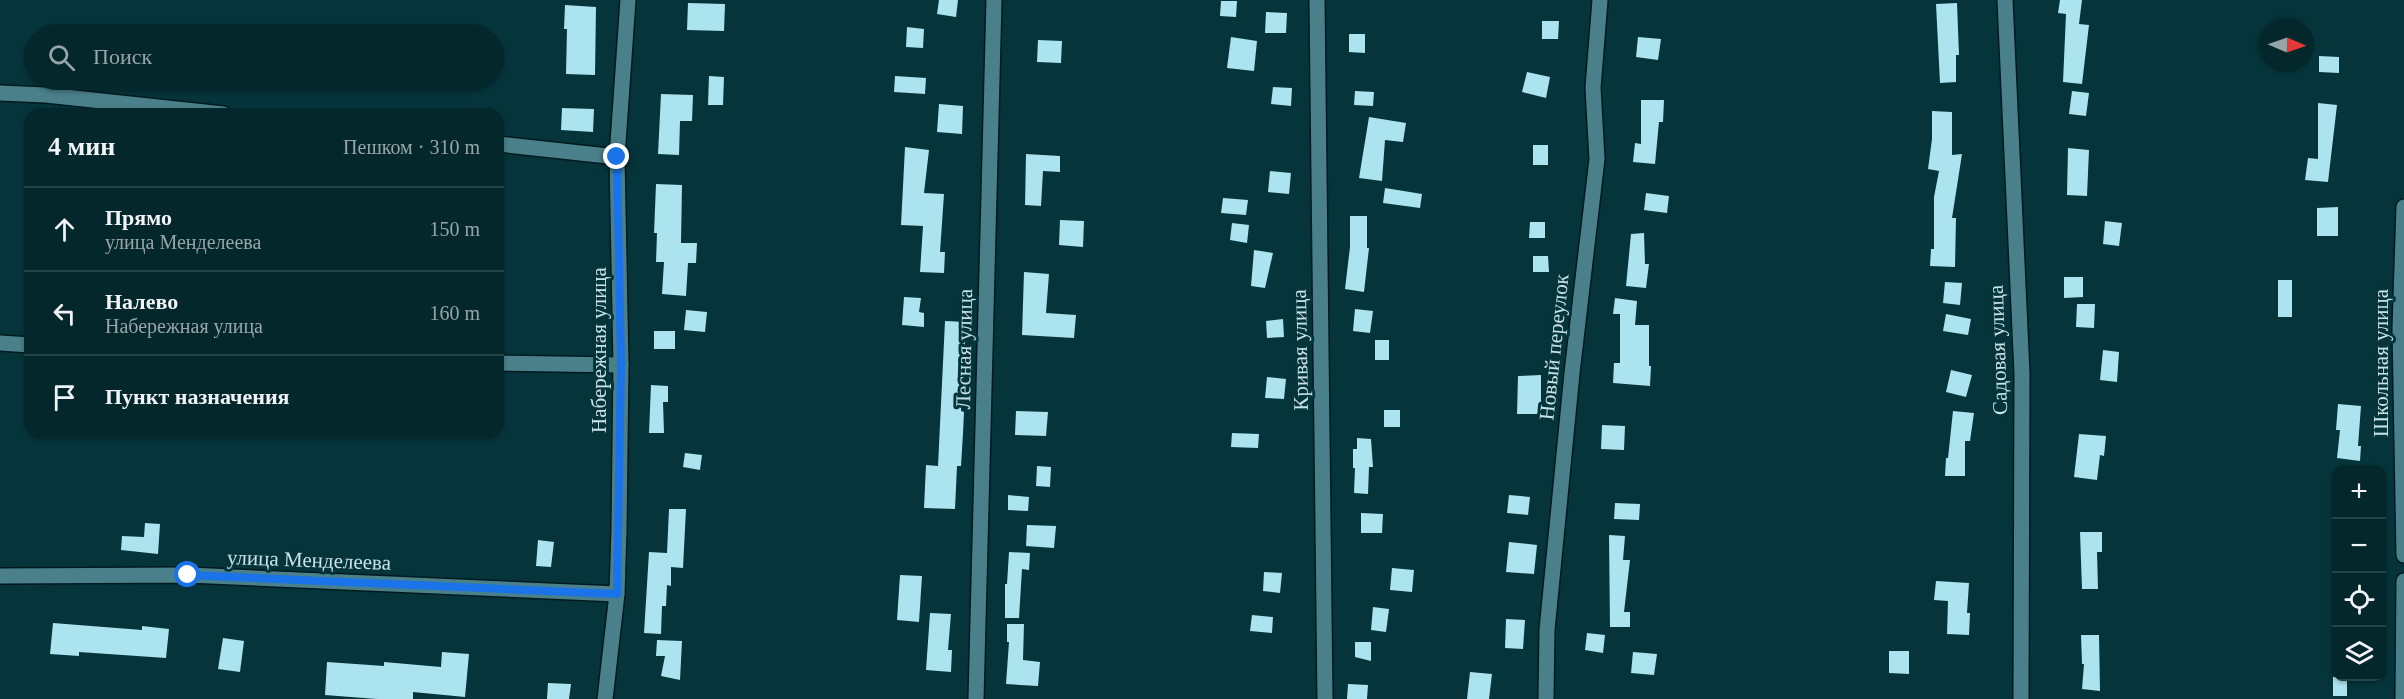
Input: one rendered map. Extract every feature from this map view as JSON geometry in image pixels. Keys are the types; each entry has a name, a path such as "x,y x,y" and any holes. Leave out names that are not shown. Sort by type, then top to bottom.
{"street":[{"name":"Набережная улица","path":"605,699 617,594 621,365 617,157 628,0"},
{"name":"Лесная улица","path":"976,699 994,0"},
{"name":"Кривая улица","path":"1317,0 1325,699"},
{"name":"Новый переулок","path":"1546,699 1547,630 1572,373 1597,159 1593,88 1600,0"},
{"name":"Садовая улица","path":"2005,0 2022,374 2021,699"},
{"path":"0,93 46,95 167,108"},
{"path":"504,145 617,157"},
{"name":"Школьная улица","path":"2404,207 2400,328 2404,555"},
{"path":"0,343 24,345"},
{"path":"504,363 621,365"},
{"name":"улица Менделеева","path":"0,576 188,575 617,594"},
{"path":"2403,699 2404,581"}],"building":[{"path":"939,0 958,0 956,17 937,14"},
{"path":"2060,0 2082,0 2079,24 2089,25 2082,84 2063,82 2066,14 2058,13"},
{"path":"1221,1 1237,1 1236,17 1220,16"},
{"path":"688,3 725,4 724,31 687,30"},
{"path":"1957,3 1959,55 1956,55 1956,82 1940,83 1936,4"},
{"path":"565,5 596,7 595,75 566,74"},
{"path":"1266,12 1287,13 1286,33 1265,33"},
{"path":"1542,21 1559,21 1558,39 1542,39"},
{"path":"907,27 924,29 923,48 906,47"},
{"path":"1349,34 1365,34 1365,53 1349,52"},
{"path":"1231,37 1257,41 1254,71 1227,68"},
{"path":"1638,37 1661,39 1658,60 1636,57"},
{"path":"1038,40 1062,41 1061,63 1037,62"},
{"path":"2319,56 2339,57 2339,73 2319,72"},
{"path":"1527,72 1550,77 1546,98 1522,92"},
{"path":"709,76 724,77 723,105 708,105"},
{"path":"895,76 926,78 925,94 894,92"},
{"path":"1273,87 1292,88 1291,106 1271,104"},
{"path":"1355,91 1374,92 1373,106 1354,105"},
{"path":"2072,91 2089,93 2086,116 2069,114"},
{"path":"661,94 693,95 692,121 680,121 679,155 658,154"},
{"path":"1641,100 1664,100 1663,122 1659,122 1655,164 1633,162 1635,143 1641,144"},
{"path":"2318,103 2337,105 2328,182 2305,180 2308,158 2318,159"},
{"path":"939,104 963,106 962,134 937,132"},
{"path":"562,108 594,109 593,132 561,130"},
{"path":"1932,111 1952,112 1952,155 1962,154 1952,218 1956,218 1955,267 1930,266 1931,249 1934,249 1934,197 1939,171 1928,169 1932,139"},
{"path":"1369,117 1406,123 1403,142 1385,140 1382,181 1359,178"},
{"path":"1533,145 1548,145 1548,165 1533,165"},
{"path":"905,147 929,150 924,193 944,194 940,252 945,252 944,273 920,272 923,226 901,225"},
{"path":"2068,148 2089,150 2087,196 2067,195"},
{"path":"1026,154 1060,156 1060,172 1043,171 1041,206 1025,205"},
{"path":"1270,171 1291,173 1289,194 1268,192"},
{"path":"656,184 682,185 681,243 697,243 696,263 688,263 686,296 662,294 664,262 656,262 657,233 654,233"},
{"path":"1385,188 1422,194 1420,208 1383,203"},
{"path":"1646,193 1669,196 1667,213 1644,210"},
{"path":"1223,198 1248,200 1246,215 1221,213"},
{"path":"2338,207 2338,236 2317,236 2317,208"},
{"path":"1350,216 1367,216 1367,248 1369,248 1364,292 1345,289 1350,247"},
{"path":"1060,220 1084,221 1083,247 1059,245"},
{"path":"2105,221 2122,223 2119,246 2103,244"},
{"path":"1530,222 1545,222 1545,238 1529,238"},
{"path":"1232,223 1249,225 1247,243 1230,240"},
{"path":"1644,233 1645,264 1649,264 1646,288 1626,286 1631,234"},
{"path":"1254,250 1273,253 1265,288 1251,286"},
{"path":"1533,256 1548,256 1549,272 1533,272"},
{"path":"1024,272 1049,274 1046,313 1076,315 1074,338 1022,335"},
{"path":"2064,277 2083,277 2083,297 2064,298"},
{"path":"2278,280 2292,280 2292,317 2278,317"},
{"path":"1945,282 1962,283 1960,305 1943,303"},
{"path":"904,297 921,298 919,312 924,313 924,327 902,325"},
{"path":"1615,298 1637,301 1635,325 1649,325 1650,386 1613,383 1614,363 1620,363 1620,314 1613,314"},
{"path":"2077,304 2095,304 2094,328 2076,327"},
{"path":"1355,309 1373,311 1370,333 1353,331"},
{"path":"686,310 707,312 705,332 684,330"},
{"path":"1946,314 1971,319 1968,335 1943,331"},
{"path":"1283,319 1284,337 1267,338 1266,321"},
{"path":"945,321 966,322 961,411 964,412 963,433 961,466 957,466 955,509 924,508 926,465 938,466"},
{"path":"654,331 675,331 675,349 654,349"},
{"path":"1375,340 1389,340 1389,360 1375,360"},
{"path":"2103,350 2119,352 2117,382 2100,380"},
{"path":"1951,370 1972,375 1966,397 1946,392"},
{"path":"1541,375 1541,414 1517,414 1518,376"},
{"path":"1267,377 1286,379 1284,399 1265,398"},
{"path":"651,385 668,386 668,402 663,402 664,433 649,433"},
{"path":"2338,404 2361,406 2358,446 2361,446 2360,461 2337,458 2340,430 2336,430"},
{"path":"1384,410 1400,410 1400,427 1384,427"},
{"path":"1016,411 1048,412 1046,436 1015,435"},
{"path":"1953,411 1974,413 1970,441 1965,441 1965,476 1945,476"},
{"path":"1602,425 1625,426 1624,450 1601,449"},
{"path":"1232,433 1259,434 1258,448 1231,447"},
{"path":"2079,434 2106,436 2104,456 2100,455 2097,480 2074,477"},
{"path":"1357,438 1371,439 1373,467 1369,467 1368,494 1354,493 1353,449 1357,449"},
{"path":"685,453 702,455 700,470 683,467"},
{"path":"1037,466 1051,467 1050,487 1036,486"},
{"path":"1008,495 1029,497 1028,511 1008,510"},
{"path":"1509,495 1530,497 1528,515 1507,513"},
{"path":"1615,503 1640,504 1639,520 1614,519"},
{"path":"669,509 686,509 683,568 671,567 671,586 667,585 666,606 662,606 661,634 644,633 649,552 667,553"},
{"path":"1361,513 1383,514 1382,533 1361,533"},
{"path":"145,523 160,524 158,554 121,550 122,536 144,537"},
{"path":"1027,525 1056,526 1054,548 1026,546"},
{"path":"2080,532 2102,532 2102,552 2097,552 2098,589 2082,589"},
{"path":"1609,535 1625,536 1623,560 1630,560 1624,612 1630,612 1630,627 1610,627"},
{"path":"538,540 554,542 551,567 536,566"},
{"path":"1509,542 1537,545 1534,574 1506,572"},
{"path":"1009,552 1030,553 1029,570 1022,569 1019,618 1005,618 1005,584 1007,584"},
{"path":"1392,568 1414,570 1412,592 1390,590"},
{"path":"1264,572 1282,573 1280,593 1263,591"},
{"path":"900,575 922,576 919,622 897,620"},
{"path":"1936,581 1969,583 1967,613 1970,613 1969,635 1947,634 1948,601 1934,600"},
{"path":"1373,607 1389,609 1386,632 1371,630"},
{"path":"930,613 951,614 948,650 952,650 951,672 926,670"},
{"path":"1252,615 1273,617 1272,633 1250,631"},
{"path":"1506,619 1525,620 1523,649 1505,648"},
{"path":"53,623 142,630 142,626 169,629 166,658 79,652 79,656 50,654"},
{"path":"1007,624 1024,624 1023,660 1040,662 1038,686 1006,684 1009,642 1007,642"},
{"path":"1587,633 1605,635 1603,653 1585,650"},
{"path":"2081,635 2099,635 2100,691 2082,689 2084,664 2082,664"},
{"path":"223,638 244,641 240,672 218,669"},
{"path":"657,640 682,641 680,680 661,676 665,656 656,656"},
{"path":"1355,642 1371,642 1371,661 1355,657"},
{"path":"1889,651 1909,651 1909,674 1889,673"},
{"path":"442,652 469,654 465,697 413,692 413,699 325,695 327,662 384,666 384,662 441,667"},
{"path":"1633,652 1657,654 1654,675 1631,673"},
{"path":"1470,672 1492,674 1489,699 1467,699"},
{"path":"2333,681 2347,681 2347,696 2333,696"},
{"path":"548,683 571,684 569,699 547,699"},
{"path":"1348,684 1368,685 1367,699 1347,699"}],"route":[{"path":"188,575 617,594 621,365 617,157"}]}
